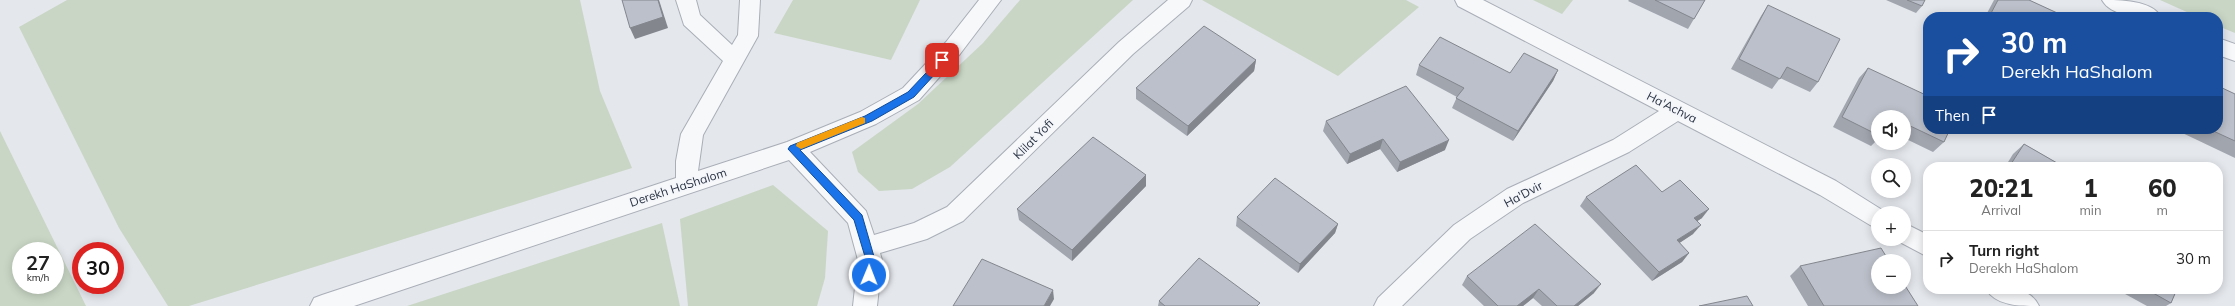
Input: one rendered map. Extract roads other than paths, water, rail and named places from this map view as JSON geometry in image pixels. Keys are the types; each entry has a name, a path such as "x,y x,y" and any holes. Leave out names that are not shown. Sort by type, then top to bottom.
{"street":[{"path":"686,0 691,19 734,60"},
{"path":"687,184 687,161 692,134 748,36 750,0"},
{"name":"Derekh HaShalom","path":"322,306 793,149 868,118 911,94 953,48 991,0"},
{"name":"Klilat Yofi","path":"866,247 919,232 955,214 1126,48 1182,0"},
{"name":"Ha'Achva","path":"1465,0 1828,188 1871,214"},
{"path":"2112,0 2140,12"},
{"path":"2223,48 2235,53"},
{"name":"Ha'Dvir","path":"1386,306 1415,276 1468,228 1515,196 1621,146 1678,110"},
{"path":"793,149 858,218 870,260 865,306"},
{"path":"1911,237 1923,244"},
{"path":"2007,294 2027,306"}]}
